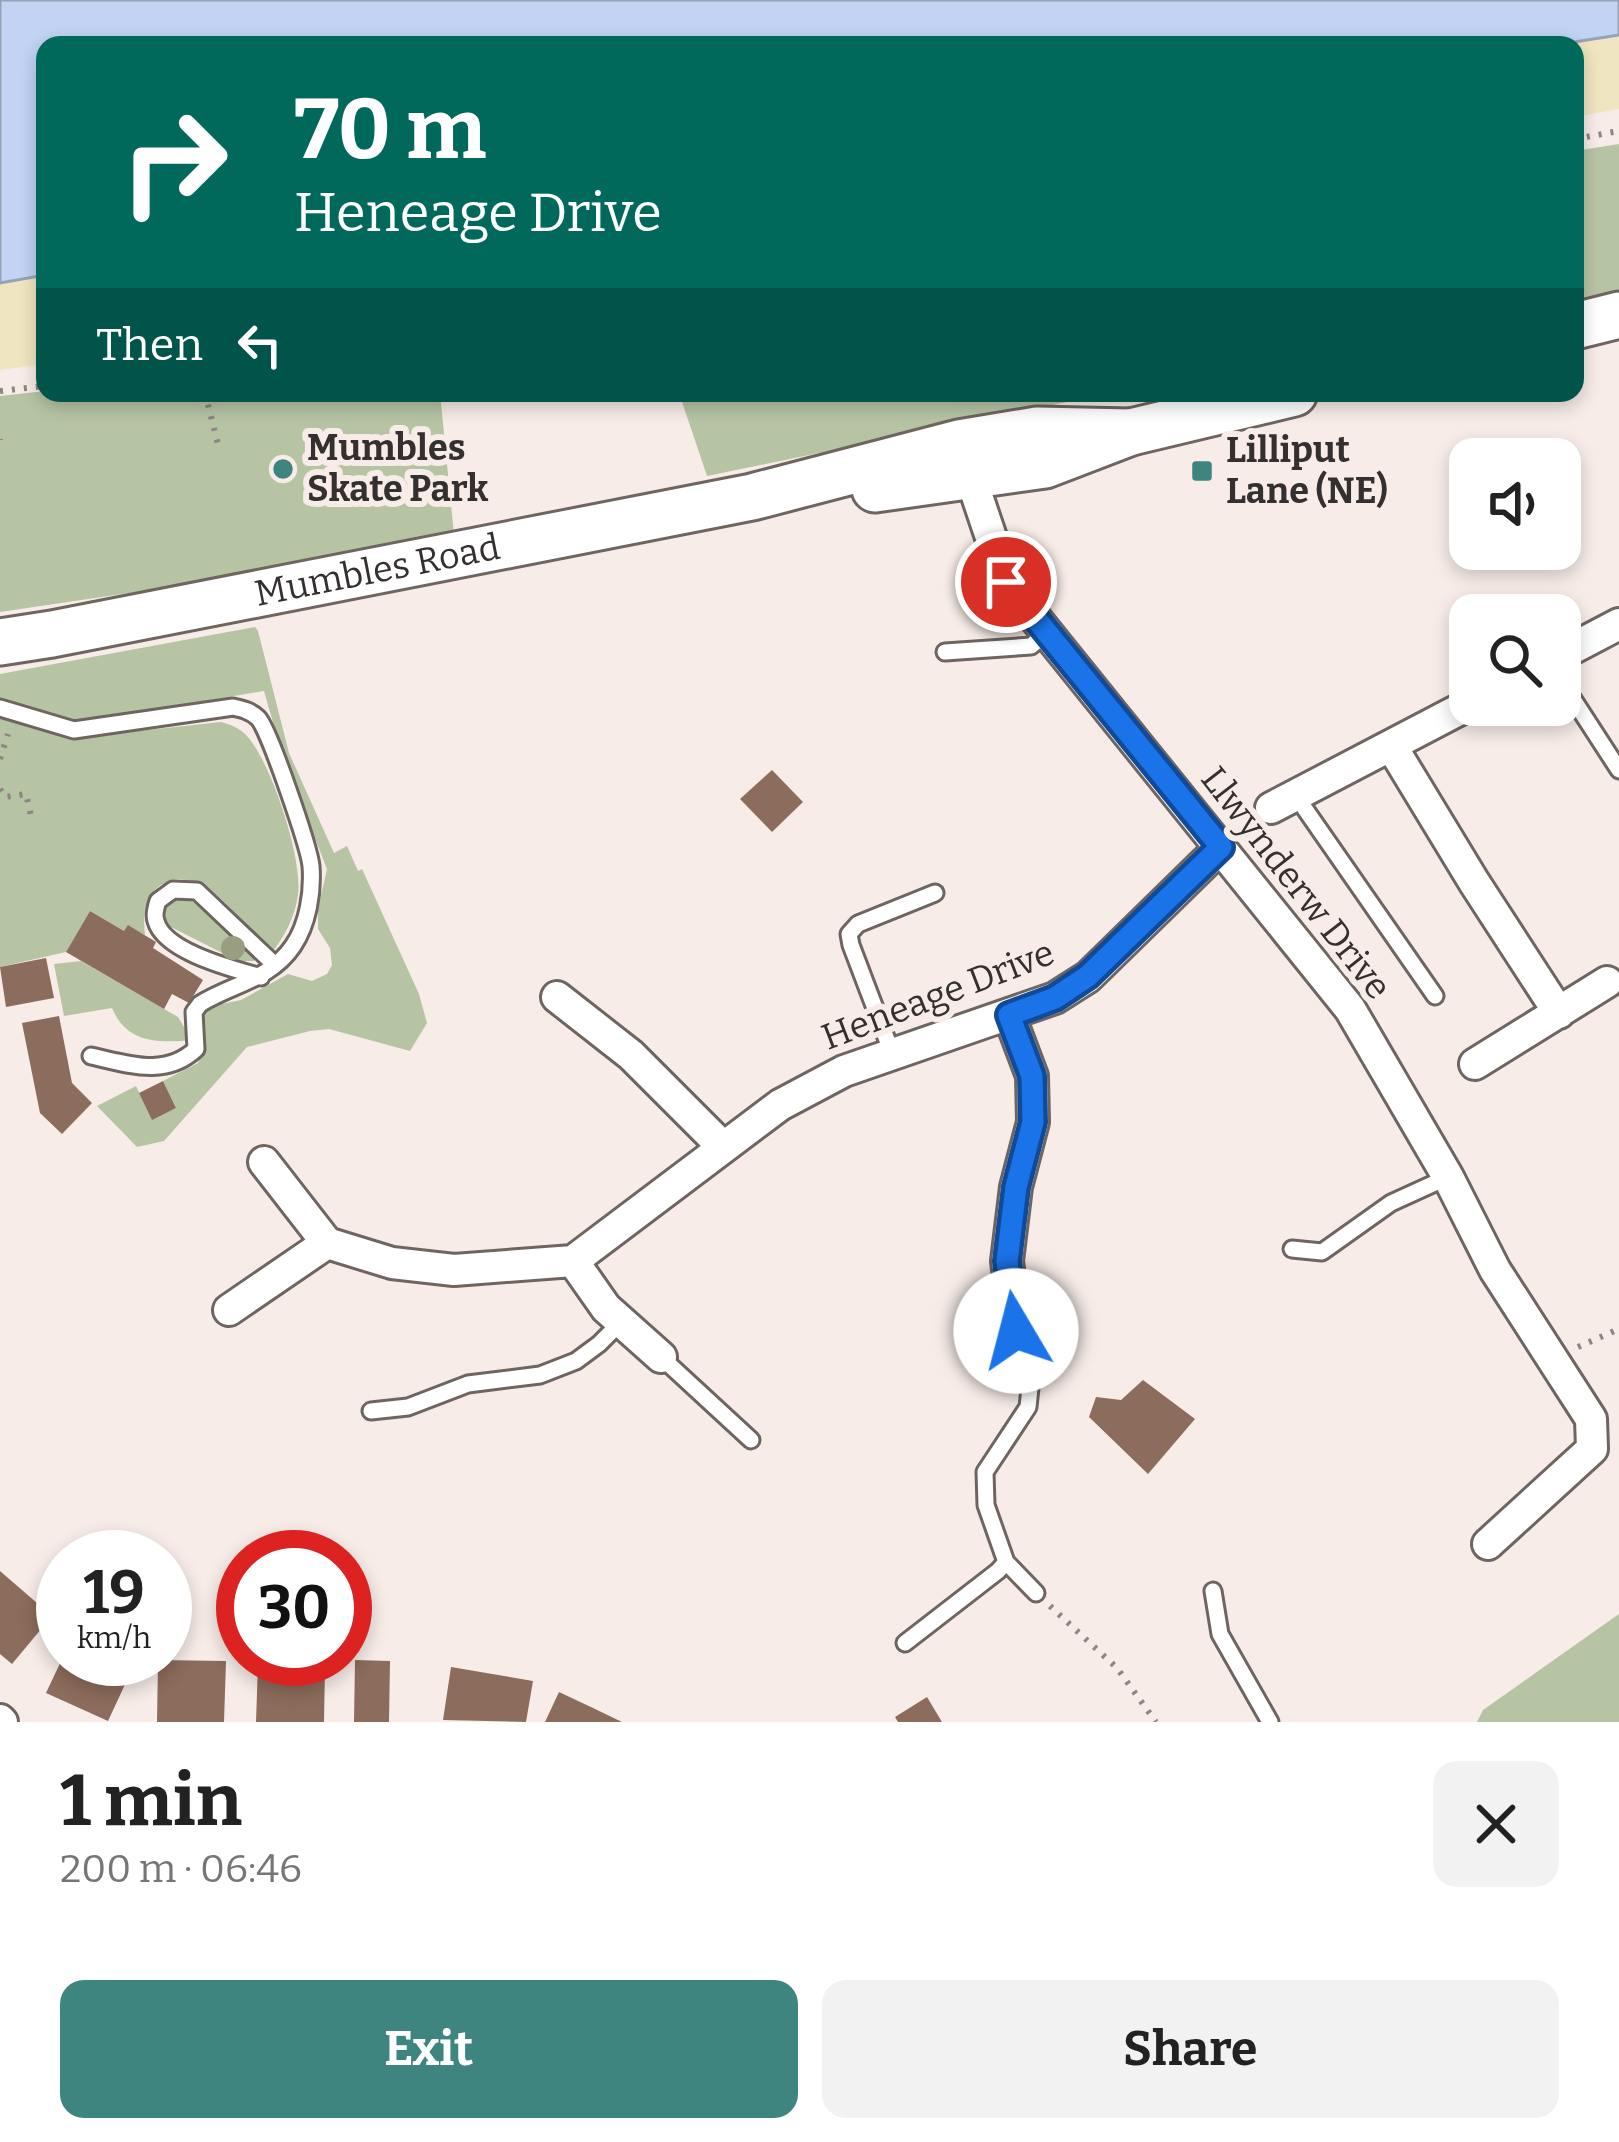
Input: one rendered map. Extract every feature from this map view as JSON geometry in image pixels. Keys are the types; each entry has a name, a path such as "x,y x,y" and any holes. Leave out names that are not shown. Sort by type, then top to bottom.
{"main road":[{"path":"1584,324 1619,315"},
{"name":"Mumbles Road","path":"0,642 752,497 895,488 965,460 1045,465 1131,432 1256,402"}],"street":[{"name":"Llwynderw Drive","path":"965,460 1006,582 1350,1009 1448,1177 1495,1270 1591,1419 1592,1448 1488,1544"},
{"path":"1581,644 1619,624"},
{"path":"1284,802 1449,716"},
{"path":"1392,747 1559,1012"},
{"name":"Heneage Drive","path":"573,1261 780,1105 844,1070 1055,998 1088,976 1221,847"},
{"path":"1475,1064 1607,982"},
{"path":"557,997 631,1055 723,1147"},
{"path":"1009,1015 1032,1076 1033,1122 1016,1187 1007,1261 1016,1331"},
{"path":"264,1162 327,1243 392,1263 454,1270 573,1261 606,1308 661,1357"},
{"path":"229,1310 327,1243"}],"lane":[{"path":"945,652 1031,646 1046,633"},
{"path":"6,714 74,730 232,707 248,710 260,719 278,761 311,862 310,899 291,950 261,977 200,1004 194,1012 196,1049 186,1058 147,1069 91,1056"},
{"path":"1581,712 1619,770"},
{"path":"1284,802 1435,996"},
{"path":"261,977 191,953 163,934 154,919 158,901 173,890 197,891 275,965"},
{"path":"892,1053 849,934 858,924 935,893"},
{"path":"1292,1249 1322,1252 1391,1203 1448,1177"},
{"path":"371,1411 408,1408 468,1384 541,1375 576,1360 621,1322"},
{"path":"1016,1331 1032,1369 1028,1407 985,1472 986,1505 1006,1562 1036,1593"},
{"path":"661,1357 751,1440"},
{"path":"905,1643 1006,1562"},
{"path":"1213,1591 1220,1634 1270,1722"}],"path":[{"path":"1584,137 1619,131"},
{"path":"0,391 36,387"},
{"path":"207,402 218,444"},
{"path":"0,759 6,714"},
{"path":"0,789 5,797 26,794 32,820"},
{"path":"1552,1358 1619,1329"},
{"path":"1036,1593 1117,1668 1156,1722"}],"green space":[{"path":"1619,144 1619,292 1584,302 1584,150"},
{"path":"36,392 36,402 441,402 455,545 0,612 0,396"},
{"path":"682,402 1067,402 707,476"},
{"path":"255,627 289,753 334,853 347,846 358,871 362,869 419,994 427,1023 410,1051 329,1029 247,1047 164,1141 137,1147 97,1106 136,1086 152,1119 176,1108 163,1081 198,1063 207,1007 241,1000 288,974 312,981 327,974 332,965 330,948 318,929 318,909 327,869 282,754 264,691 75,723 0,701 0,674"},
{"path":"0,716 74,738 221,722 243,732 275,788 296,858 298,895 292,919 270,955 222,900 192,881 176,879 151,895 144,914 145,935 128,926 124,931 90,911 66,952 0,967"},
{"path":"190,898 256,950 254,961 238,961 169,926 162,912 167,903"},
{"path":"81,961 178,1017 192,1040 156,1041 135,1035 112,1008 64,1016 54,964"},
{"path":"1619,1614 1619,1722 1477,1722 1483,1710"}],"sand":[{"path":"1619,35 1619,109 1584,115 1584,40"},
{"path":"36,277 36,365 0,370 0,283"}],"water":[{"path":"0,0 1619,0 1619,35 1584,40 1584,36 36,36 36,277 0,283"}],"building":[{"path":"772,770 803,802 772,832 740,799"},
{"path":"90,911 124,931 128,925 156,942 153,948 203,980 189,1003 172,994 164,1009 66,952"},
{"path":"46,958 54,998 6,1007 0,967"},
{"path":"59,1016 72,1083 92,1103 62,1134 40,1113 22,1023"},
{"path":"163,1081 176,1108 152,1120 139,1093"},
{"path":"1143,1380 1195,1419 1148,1474 1089,1417 1096,1397 1121,1400"},
{"path":"0,1571 36,1602 36,1635 12,1664 0,1654"},
{"path":"192,1660 216,1661 216,1686 225,1686 224,1722 157,1722 158,1686 192,1686"},
{"path":"372,1660 390,1661 389,1722 354,1722 355,1686 372,1686"},
{"path":"451,1667 533,1681 526,1722 443,1720"},
{"path":"49,1686 124,1686 108,1721 46,1693"},
{"path":"257,1686 325,1686 324,1722 256,1722"},
{"path":"559,1692 593,1708 622,1722 545,1722"},
{"path":"927,1697 942,1722 898,1722 895,1717"}],"place":[{"name":"Mumbles Skate Park","path":"283,469"},
{"name":"Lilliput Lane (NE)","path":"1202,471"}],"route":[{"path":"1006,582 1221,847 1088,976 1055,998 1009,1015 1032,1076 1033,1122 1016,1187 1007,1261 1016,1331"}]}
